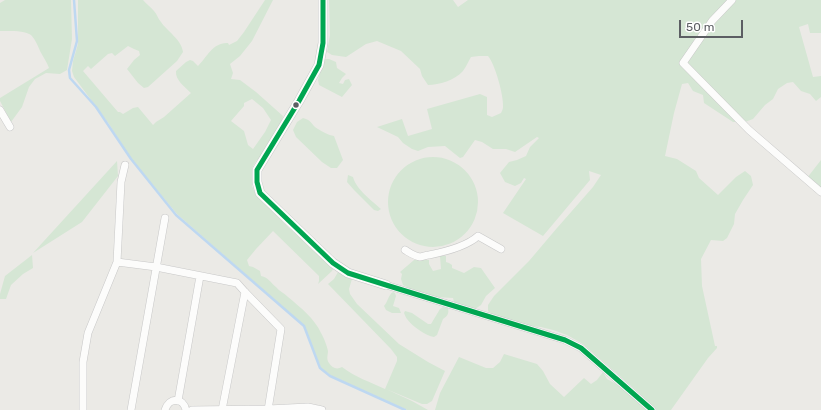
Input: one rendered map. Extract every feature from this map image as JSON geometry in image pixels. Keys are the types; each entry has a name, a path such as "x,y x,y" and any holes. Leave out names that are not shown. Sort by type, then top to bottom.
{"street":[{"path":"323,0 323,43 319,65 299,102 257,170 257,182 260,194 333,263 348,273 565,340 582,348 652,410"},
{"path":"732,0 712,22 683,63 750,130 821,192"},
{"path":"0,110 10,127"},
{"path":"83,410 83,362 88,333 117,262 121,182 125,165"},
{"path":"132,410 165,218"},
{"path":"405,250 420,257 464,245 473,241 478,236 501,249"},
{"path":"117,262 156,267 237,282 244,292 281,329 268,409"},
{"path":"178,401 200,276"},
{"path":"222,410 244,292"},
{"path":"166,410 169,403 178,401 184,404 186,410"},
{"path":"192,410 268,409 308,406 314,409 322,410"}],"green space":[{"path":"5,0 71,0 72,39 67,70 60,74 46,73 35,79 29,87 22,107 11,122 0,101 0,98 49,68 31,35 28,33 0,31 0,3"},
{"path":"78,0 143,0 153,10 160,21 180,44 183,52 177,61 148,87 144,88 138,83 127,69 140,55 139,51 128,46 115,56 112,53 108,54 91,69 88,66 83,71 118,112 123,114 133,108 138,107 153,125 191,93 183,86 177,77 176,71 190,60 198,66 214,47 223,43 228,43 229,45 237,41 265,0 273,0 252,41 240,56 230,64 233,73 231,79 240,80 283,116 281,124 261,157 256,161 252,168 252,186 256,195 333,269 318,284 319,276 273,231 247,260 249,266 260,271 261,276 268,279 311,318 324,340 328,351 327,357 332,366 335,368 342,367 357,377 385,389 397,361 397,357 328,284 334,279 338,272 352,279 349,289 350,294 357,304 399,344 445,371 432,401 427,404 422,404 386,389 428,410 407,410 330,375 321,368 304,326 177,214 131,159 109,124 74,77 72,71 73,61 78,44","holes":["252,99 263,108 271,120 265,132 253,149 248,145 244,131 231,121 244,106 244,103"]},
{"path":"329,0 453,0 458,7 468,0 821,0 821,33 810,33 808,24 799,27 813,77 821,76 821,97 816,101 810,94 801,91 793,82 787,83 778,89 773,99 765,105 753,119 745,122 733,122 704,103 703,95 693,91 688,83 682,84 665,156 677,159 696,171 699,178 718,195 736,177 745,171 751,176 753,185 735,214 734,224 727,238 723,241 711,240 701,259 702,286 715,346 717,346 717,348 708,358 671,410 655,410 638,392 583,344 567,335 541,327 522,325 493,315 488,311 488,305 494,296 529,261 593,187 601,175 589,171 590,180 543,236 503,213 526,179 524,178 521,183 515,186 505,182 500,173 509,162 526,156 530,147 539,138 537,137 515,152 506,149 493,149 482,142 475,140 463,157 460,158 445,146 428,147 418,151 412,149 403,143 398,137 377,127 402,119 408,136 432,129 427,109 480,94 487,97 487,115 492,117 501,113 503,102 501,88 491,60 488,56 471,57 463,71 456,77 442,83 428,85 422,76 420,69 401,51 377,41 366,44 346,57 332,55 327,52 330,35"},
{"path":"324,59 329,59 336,62 337,68 346,74 339,83 343,84 345,80 349,79 352,85 342,97 319,85 318,80"},
{"path":"303,118 322,131 334,136 343,160 337,168 331,168 322,162 296,137 293,130 297,122"},
{"path":"433,157 450,161 465,170 474,185 478,202 474,219 465,234 450,243 433,247 416,243 401,234 392,219 388,202 392,185 401,170 416,161"},
{"path":"821,160 821,188 807,178"},
{"path":"117,161 118,176 82,222 33,253"},
{"path":"348,175 353,177 357,186 381,209 378,211 374,210 354,190 347,182"},
{"path":"32,255 33,268 23,274 11,285 6,299 0,299 5,276"},
{"path":"440,256 446,256 446,262 452,265 452,268 464,273 474,267 481,268 495,288 486,296 481,305 475,309 454,302 453,298 436,297 403,285 401,279 402,274 400,272 414,260 429,260 429,264 433,271 441,269"},
{"path":"393,292 396,296 393,306 399,308 401,313 392,313 386,310 384,306"},
{"path":"443,307 448,308 448,313 443,319 437,335 434,337 423,333 416,328 409,322 404,313 405,311 412,313 428,324 431,324 440,309"},
{"path":"504,354 537,364 543,371 550,384 564,397 584,378 591,384 597,380 603,372 607,379 620,386 646,410 435,410 440,393 459,357 486,368 493,368 500,362"}],"waterway":[{"path":"74,0 77,41 69,70 70,78 96,107 131,159 176,215 304,326 320,368 330,376 405,410"}],"transit line":[{"path":"323,0 323,43 319,65 257,170 257,182 260,193 333,263 348,273 565,340 581,348 652,410"}]}
